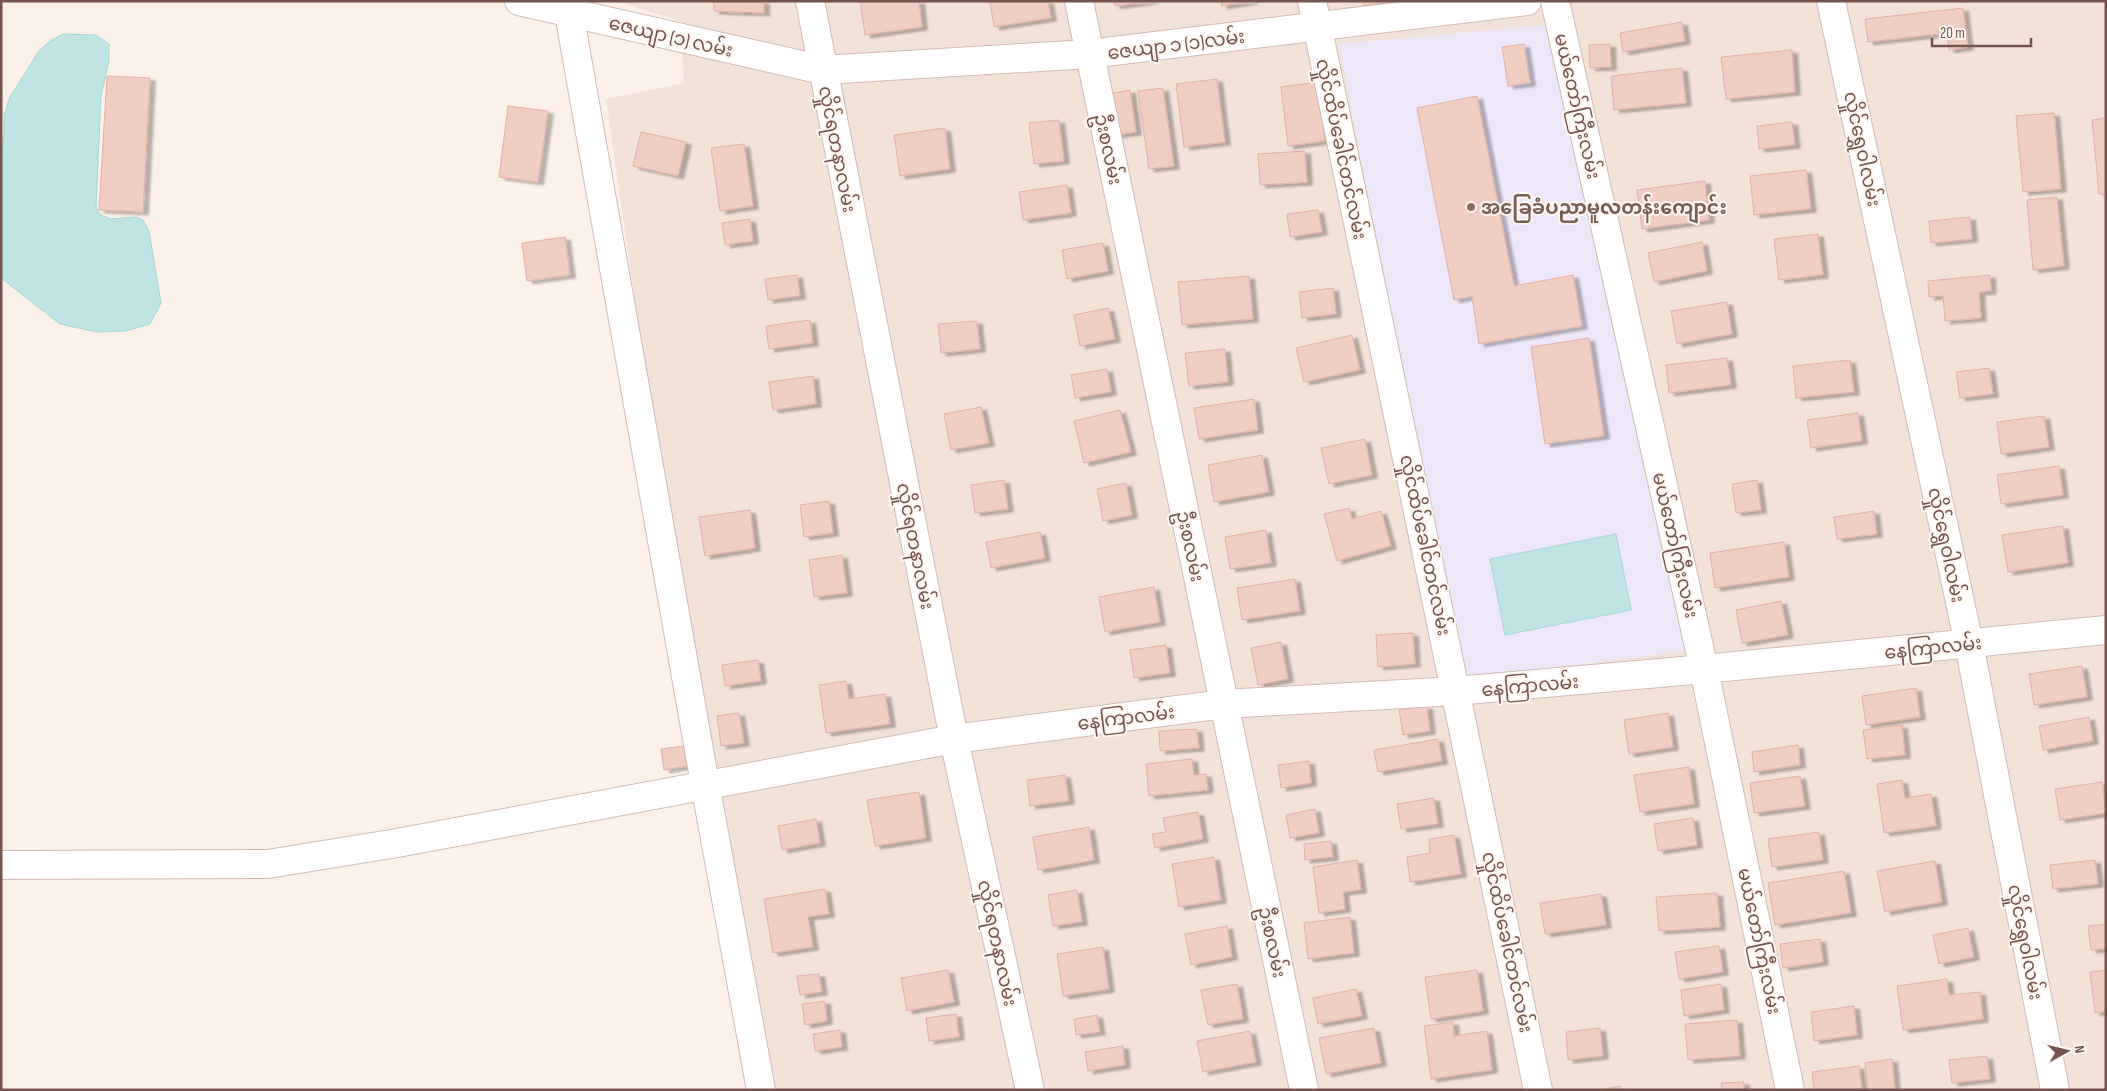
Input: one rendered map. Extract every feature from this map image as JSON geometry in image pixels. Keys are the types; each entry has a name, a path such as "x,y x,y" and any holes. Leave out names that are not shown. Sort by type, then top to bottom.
{"street":[{"name":"ဇေယျာ (၁) လမ်း","path":"519,1 823,70"},
{"name":"လှိုင်ရတနာလမ်း","path":"810,1 954,739 1030,1090"},
{"name":"ဦးစလမ်း","path":"1079,1 1304,1090"},
{"name":"ဇေယျာ ၁ (၁)လမ်း","path":"823,70 1089,54 1314,14 1527,1"},
{"name":"မယ်တော်ကြီးလမ်း","path":"1555,1 1704,670 1790,1090"},
{"name":"လှိုင်ရွှေဝါလမ်း","path":"1831,1 1969,644 2055,1090"},
{"path":"569,13 761,1090"},
{"name":"လှိုင်ထိပ်ခေါင်တင်လမ်း","path":"1314,14 1538,1090"},
{"name":"နေကြာလမ်း","path":"1,865 268,864 407,841 954,739 1224,704 1456,691 1704,670 2106,630"}],"shaded area":[{"path":"616,1 2106,1 2106,1090 771,1090 661,483 606,99 684,83 679,21"},
{"path":"1549,25 1691,650 1461,680 1339,44"}],"water":[{"path":"63,34 96,35 109,44 109,61 101,96 96,206 99,214 110,219 136,217 143,220 149,231 161,303 150,324 125,331 97,332 60,324 1,278 1,157 4,115 10,97 39,51 50,41"},
{"path":"1616,534 1631,610 1505,635 1490,559"}],"building":[{"path":"714,1 764,1 764,13 714,11"},
{"path":"860,1 919,1 922,27 865,35"},
{"path":"990,1 1048,1 1051,18 994,27"},
{"path":"1114,1 1151,1 1115,6"},
{"path":"1221,1 1253,1 1222,6"},
{"path":"1364,1 1394,1 1394,2 1364,6"},
{"path":"1963,8 1968,47 1949,50 1947,33 1868,42 1865,19"},
{"path":"1682,22 1685,41 1623,52 1620,33"},
{"path":"1524,44 1530,83 1508,86 1502,47"},
{"path":"1610,44 1611,67 1590,68 1589,45"},
{"path":"1792,50 1795,92 1726,99 1721,57"},
{"path":"1682,68 1686,103 1614,110 1611,76"},
{"path":"107,76 150,78 143,212 99,210"},
{"path":"1217,79 1225,142 1184,147 1176,84"},
{"path":"1318,82 1325,141 1288,146 1281,87"},
{"path":"1163,88 1174,166 1149,169 1138,91"},
{"path":"1130,90 1136,132 1115,135 1109,94"},
{"path":"1477,96 1514,286 1573,275 1582,326 1479,344 1472,296 1454,300 1417,108"},
{"path":"508,106 548,111 538,182 499,177"},
{"path":"2054,113 2061,189 2023,192 2016,116"},
{"path":"2106,118 2106,194 2099,194 2092,120"},
{"path":"1059,120 1064,161 1034,164 1029,123"},
{"path":"1792,122 1795,145 1759,149 1757,126"},
{"path":"945,128 950,169 900,176 894,135"},
{"path":"641,132 686,142 678,176 633,166"},
{"path":"744,144 753,206 720,211 711,148"},
{"path":"1305,151 1307,182 1260,185 1258,154"},
{"path":"1806,170 1811,209 1754,215 1750,176"},
{"path":"1705,181 1709,220 1642,229 1637,190"},
{"path":"1067,185 1071,213 1023,220 1019,192"},
{"path":"2057,197 2064,266 2033,270 2027,200"},
{"path":"1318,210 1322,232 1290,237 1287,214"},
{"path":"1970,217 1972,239 1931,243 1929,221"},
{"path":"750,219 753,241 725,245 722,223"},
{"path":"1818,234 1823,275 1779,280 1774,239"},
{"path":"565,237 570,275 527,281 522,243"},
{"path":"1702,242 1707,271 1654,282 1648,253"},
{"path":"1103,243 1108,271 1067,279 1062,250"},
{"path":"797,275 800,296 768,300 765,279"},
{"path":"1990,275 1991,291 1979,292 1981,318 1945,321 1943,296 1929,297 1928,281"},
{"path":"1249,276 1253,319 1182,325 1178,282"},
{"path":"1333,288 1336,314 1302,318 1299,292"},
{"path":"1727,302 1732,334 1677,344 1671,311"},
{"path":"1108,308 1115,339 1080,346 1074,315"},
{"path":"810,320 813,343 769,349 766,326"},
{"path":"977,321 980,349 941,353 938,324"},
{"path":"1352,335 1360,370 1304,382 1296,348"},
{"path":"1589,338 1604,436 1545,444 1531,347"},
{"path":"1225,349 1228,382 1189,386 1185,353"},
{"path":"1727,358 1731,385 1669,393 1666,365"},
{"path":"1850,360 1854,392 1796,398 1793,366"},
{"path":"1989,368 1993,394 1960,398 1956,372"},
{"path":"1107,369 1111,392 1075,398 1071,375"},
{"path":"813,376 816,404 773,410 769,382"},
{"path":"1254,399 1258,430 1199,439 1194,408"},
{"path":"981,407 989,443 951,450 944,414"},
{"path":"1120,410 1131,452 1084,463 1074,421"},
{"path":"1858,413 1862,441 1811,448 1807,420"},
{"path":"2044,416 2049,447 2001,454 1997,422"},
{"path":"1365,439 1372,475 1329,484 1321,448"},
{"path":"1262,455 1269,492 1214,502 1208,465"},
{"path":"2059,466 2063,495 2001,504 1997,475"},
{"path":"1004,480 1008,509 975,513 971,485"},
{"path":"1757,480 1761,510 1736,513 1732,484"},
{"path":"1126,483 1132,515 1103,521 1097,489"},
{"path":"829,501 833,533 804,537 800,505"},
{"path":"1349,508 1352,519 1381,511 1391,546 1337,561 1324,514"},
{"path":"750,510 755,548 705,556 699,517"},
{"path":"1874,511 1877,534 1837,539 1834,517"},
{"path":"2063,526 2068,563 2008,572 2002,535"},
{"path":"1266,530 1271,563 1230,569 1225,537"},
{"path":"1040,532 1045,558 991,568 986,542"},
{"path":"1784,542 1789,577 1715,588 1710,553"},
{"path":"842,555 847,593 814,597 809,560"},
{"path":"1295,579 1300,611 1242,620 1237,588"},
{"path":"1154,587 1160,622 1105,632 1099,597"},
{"path":"1781,601 1788,635 1742,643 1736,610"},
{"path":"1413,633 1415,664 1378,667 1376,635"},
{"path":"1281,642 1288,679 1258,685 1251,648"},
{"path":"1166,645 1170,673 1134,678 1130,650"},
{"path":"758,660 761,681 725,686 722,665"},
{"path":"2082,666 2087,697 2034,705 2029,674"},
{"path":"846,681 849,699 885,694 890,724 826,733 819,685"},
{"path":"1916,688 1920,717 1866,725 1862,696"},
{"path":"1427,706 1430,731 1403,735 1399,710"},
{"path":"739,713 744,743 721,746 717,716"},
{"path":"1668,713 1673,747 1629,754 1624,720"},
{"path":"2089,717 2093,741 2043,750 2039,726"},
{"path":"1902,725 1905,755 1867,759 1863,730"},
{"path":"1197,729 1199,748 1160,751 1159,731"},
{"path":"1438,739 1442,761 1378,772 1374,750"},
{"path":"1798,745 1800,765 1754,772 1752,752"},
{"path":"684,746 687,766 664,770 661,749"},
{"path":"1192,759 1194,775 1206,774 1208,790 1149,796 1146,764"},
{"path":"1309,761 1311,783 1281,788 1278,765"},
{"path":"1689,767 1694,804 1640,812 1634,775"},
{"path":"1065,775 1069,801 1030,806 1027,780"},
{"path":"1800,776 1805,806 1754,813 1750,783"},
{"path":"1902,780 1905,798 1931,794 1936,826 1884,833 1877,784"},
{"path":"2102,782 2106,813 2060,820 2055,789"},
{"path":"919,792 926,838 875,846 867,800"},
{"path":"1434,798 1438,824 1401,829 1397,804"},
{"path":"1315,809 1319,833 1290,838 1286,815"},
{"path":"1198,812 1203,839 1155,848 1152,834 1166,832 1163,818"},
{"path":"1693,818 1697,845 1658,851 1654,824"},
{"path":"816,819 820,843 782,850 778,826"},
{"path":"1089,827 1094,860 1038,870 1033,837"},
{"path":"1819,832 1823,860 1772,867 1768,839"},
{"path":"1454,835 1461,874 1410,882 1407,857 1430,853 1429,839"},
{"path":"1331,841 1333,857 1305,860 1304,844"},
{"path":"1214,857 1221,900 1179,907 1172,864"},
{"path":"1357,860 1361,890 1343,892 1345,909 1319,913 1313,867"},
{"path":"2095,860 2098,884 2053,889 2050,865"},
{"path":"1935,861 1942,902 1885,912 1877,871"},
{"path":"1844,871 1851,913 1775,925 1768,883"},
{"path":"825,889 829,914 808,917 813,947 773,953 764,899"},
{"path":"1077,890 1082,922 1053,926 1048,895"},
{"path":"1717,893 1720,927 1659,931 1656,897"},
{"path":"1601,894 1606,925 1545,934 1540,903"},
{"path":"1350,917 1354,953 1308,959 1304,923"},
{"path":"2106,924 2106,949 2091,950 2088,926"},
{"path":"1227,926 1232,957 1191,965 1185,934"},
{"path":"1968,928 1974,957 1939,964 1933,935"},
{"path":"1820,939 1823,962 1783,968 1780,944"},
{"path":"1719,946 1723,972 1679,979 1675,952"},
{"path":"1103,947 1109,989 1063,996 1057,954"},
{"path":"948,970 954,1002 907,1011 901,978"},
{"path":"1477,970 1483,1011 1431,1019 1425,977"},
{"path":"2106,970 2106,1011 2095,1013 2090,972"},
{"path":"819,974 822,992 800,995 797,976"},
{"path":"1947,979 1949,995 1980,992 1983,1019 1903,1030 1897,986"},
{"path":"1237,984 1243,1019 1208,1025 1201,990"},
{"path":"1721,984 1724,1010 1684,1016 1681,990"},
{"path":"1356,989 1362,1016 1318,1024 1313,998"},
{"path":"825,1001 827,1021 805,1025 802,1004"},
{"path":"1854,1006 1857,1035 1814,1041 1811,1012"},
{"path":"956,1014 959,1037 929,1041 926,1018"},
{"path":"1097,1015 1100,1032 1076,1035 1074,1019"},
{"path":"1737,1020 1740,1056 1688,1060 1685,1024"},
{"path":"1453,1022 1454,1036 1487,1031 1492,1070 1431,1079 1424,1026"},
{"path":"1374,1028 1381,1063 1326,1074 1319,1038"},
{"path":"1600,1028 1603,1056 1568,1060 1566,1032"},
{"path":"840,1030 842,1047 815,1051 813,1034"},
{"path":"1250,1031 1256,1062 1203,1072 1197,1041"},
{"path":"1123,1046 1125,1065 1088,1071 1085,1052"},
{"path":"1987,1056 1990,1079 1952,1083 1949,1060"},
{"path":"1892,1059 1895,1090 1868,1090 1865,1063"},
{"path":"1859,1066 1862,1090 1814,1090 1812,1072"},
{"path":"1744,1082 1744,1090 1722,1090 1721,1083"},
{"path":"1620,1086 1620,1090 1601,1090"}],"place":[{"name":"အခြေခံပညာမူလတန်းကျောင်း","path":"1471,207"}]}
